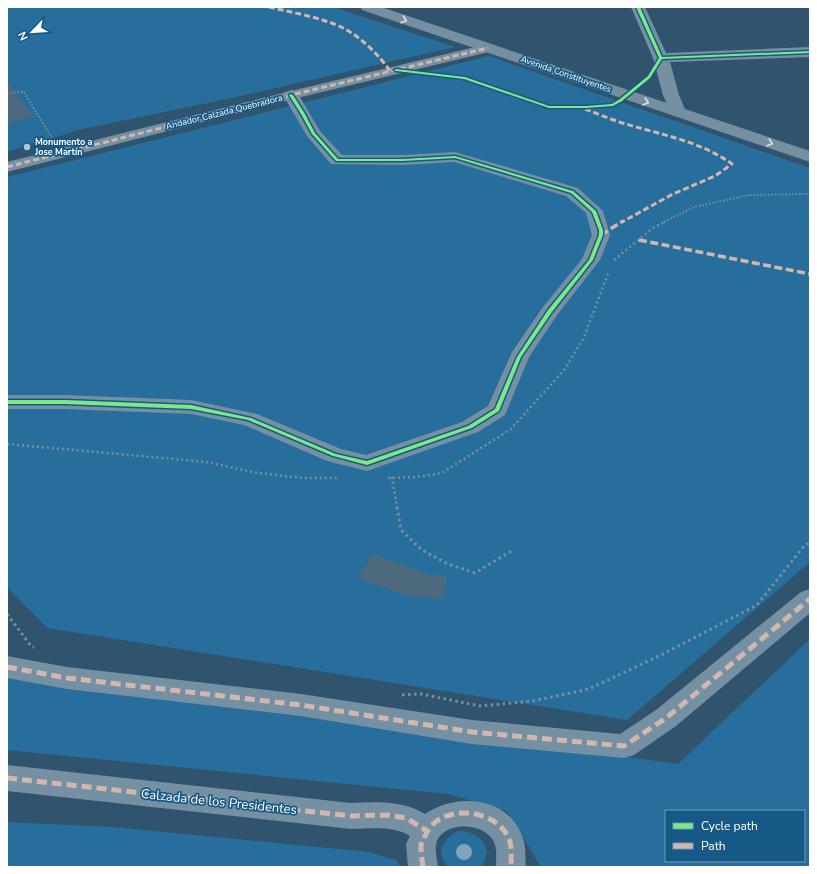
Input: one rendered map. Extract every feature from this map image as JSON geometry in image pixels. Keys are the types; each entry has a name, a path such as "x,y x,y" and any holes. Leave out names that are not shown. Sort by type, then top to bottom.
{"main road":[{"name":"Avenida Constituyentes","path":"367,7 671,95 788,134"},
{"name":"Avenida Constituyentes","path":"412,7 485,42 678,112 810,157"}],"street":[{"path":"638,7 661,58 671,95 678,112"},
{"name":"Andador Calzada Quebradora","path":"7,167 60,152 291,95 485,42"},
{"path":"661,58 810,52"},
{"path":"7,402 65,402 191,407 249,420 335,455 367,463 470,427 496,410 519,357 550,311 591,260 601,235 601,230 594,211 572,192 455,157 403,160 337,160 313,133 291,95"},
{"path":"7,667 67,678 301,705 472,732 624,746 666,718 810,599"},
{"name":"Calzada de los Presidentes","path":"7,778 351,816 387,815 406,818 427,831"},
{"path":"423,867 420,858 421,844 427,831 436,821 449,814 463,811 478,813 492,819 503,828 510,841 513,855 511,867"}],"path":[{"path":"7,94 24,92 60,152"},
{"path":"612,262 653,228 694,207 749,195 810,194"},
{"path":"385,478 417,478 442,473 511,429 565,369 584,337 610,269"},
{"path":"7,444 207,462 257,472 304,478 342,478"},
{"path":"382,457 392,478 402,530 422,550 448,564 475,573 513,550"},
{"path":"400,696 421,694 480,706 533,701 589,689 661,655 757,605 804,546 810,543"},
{"path":"7,614 31,646 38,647"}],"shaded area":[{"path":"7,7 333,7 455,47 232,98 82,129 7,152"},
{"path":"489,56 810,168 810,562 627,720 47,628 7,587 7,177"},
{"path":"810,639 810,867 541,867 507,811 448,794 7,750 7,670 678,764"},
{"path":"7,822 113,827 369,852 397,861 400,867 7,867"},
{"path":"458,831 472,834 483,842 486,847 487,854 480,867 449,867 444,862 441,852 442,847 448,838"}],"building":[{"path":"7,82 33,116 7,123"},
{"path":"373,554 430,575 447,576 444,599 407,596 358,578"}],"marked path":[{"path":"269,7 296,13 343,28 379,55 390,71"},
{"path":"7,167 291,95 488,48"},
{"path":"585,109 626,124 684,140 710,150 732,164 715,176 690,186 631,217 601,235"},
{"path":"639,240 810,274"},
{"path":"7,667 67,678 301,705 472,732 624,746 666,718 810,599"},
{"path":"7,778 351,816 387,815 406,818 427,831"},
{"path":"423,867 421,844 429,827 444,817 463,813 483,815 499,825 510,842 511,867"}],"cycle path":[{"path":"638,7 661,58"},
{"path":"661,58 810,52"},
{"path":"396,70 465,78 549,107 586,107 613,105 621,100 649,77 661,58"},
{"path":"7,402 65,402 191,407 249,419 335,455 367,463 470,427 497,410 519,357 550,311 591,260 601,235 601,230 594,211 572,192 455,157 403,160 337,160 313,133 291,95"}],"place":[{"name":"Monumento a Jose Martín","path":"27,147"}]}
